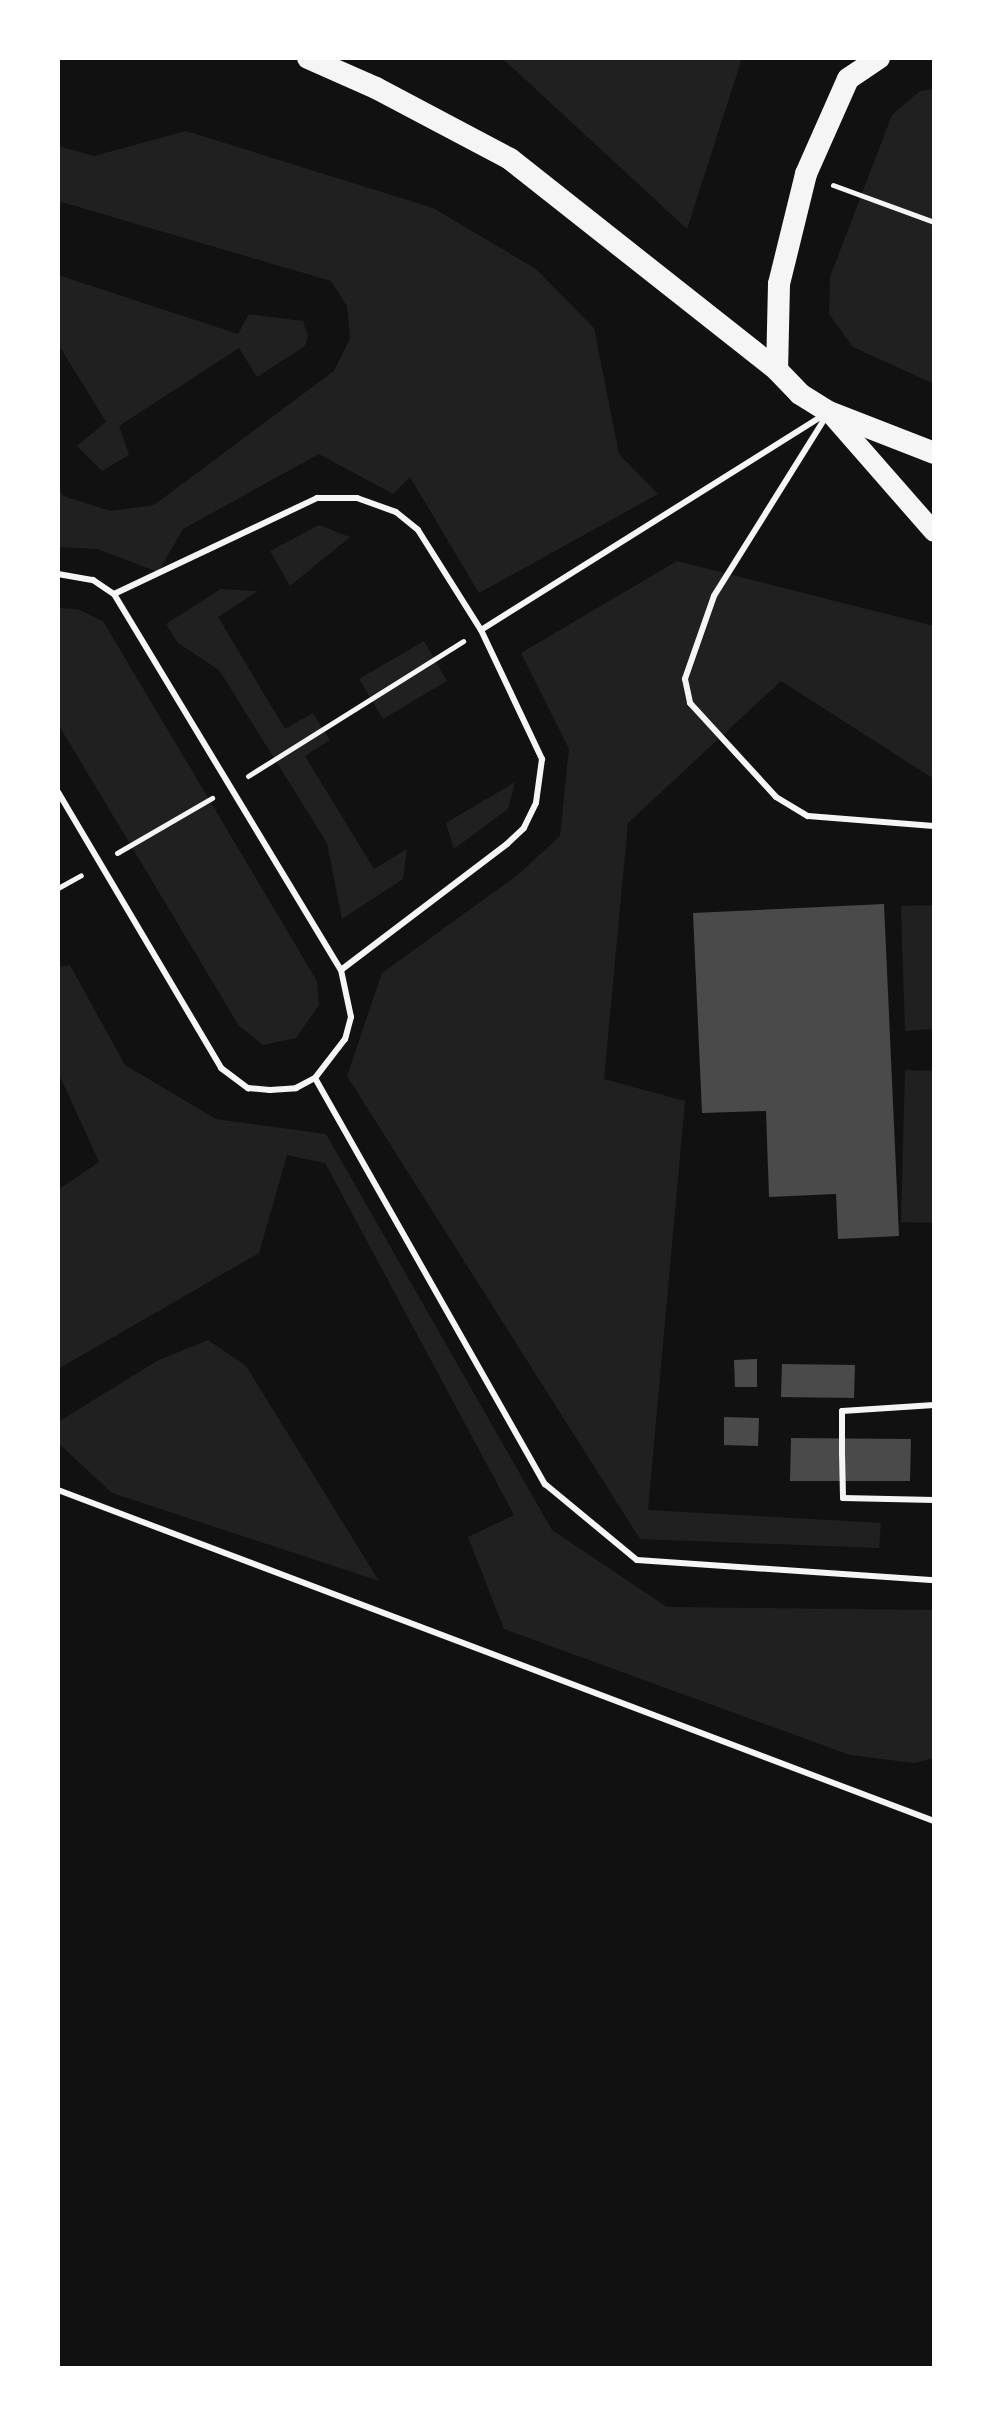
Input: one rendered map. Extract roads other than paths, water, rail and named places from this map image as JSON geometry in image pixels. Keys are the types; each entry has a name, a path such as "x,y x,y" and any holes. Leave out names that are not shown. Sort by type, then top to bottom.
{"highway":[{"path":"308,58 376,88 510,159 777,370 800,394 829,412 934,453"},
{"path":"777,370 779,284 806,174 848,79 879,58"}],"main road":[{"path":"829,412 934,532"}],"lane":[{"path":"481,630 829,412"},
{"path":"829,412 714,596 685,679 690,703 776,797 808,816 934,826"},
{"path":"114,594 317,498 357,498 396,512 418,530 481,630 542,759 536,803 524,828 507,844 341,970"},
{"path":"58,574 93,580 114,594 341,970 351,1017 334,1058 315,1078 296,1088 248,1088 221,1068 58,792"},
{"path":"315,1078 545,1484 637,1560 934,1580"},
{"path":"934,1405 842,1411 843,1498 934,1500"},
{"path":"58,1490 934,1821"}]}
